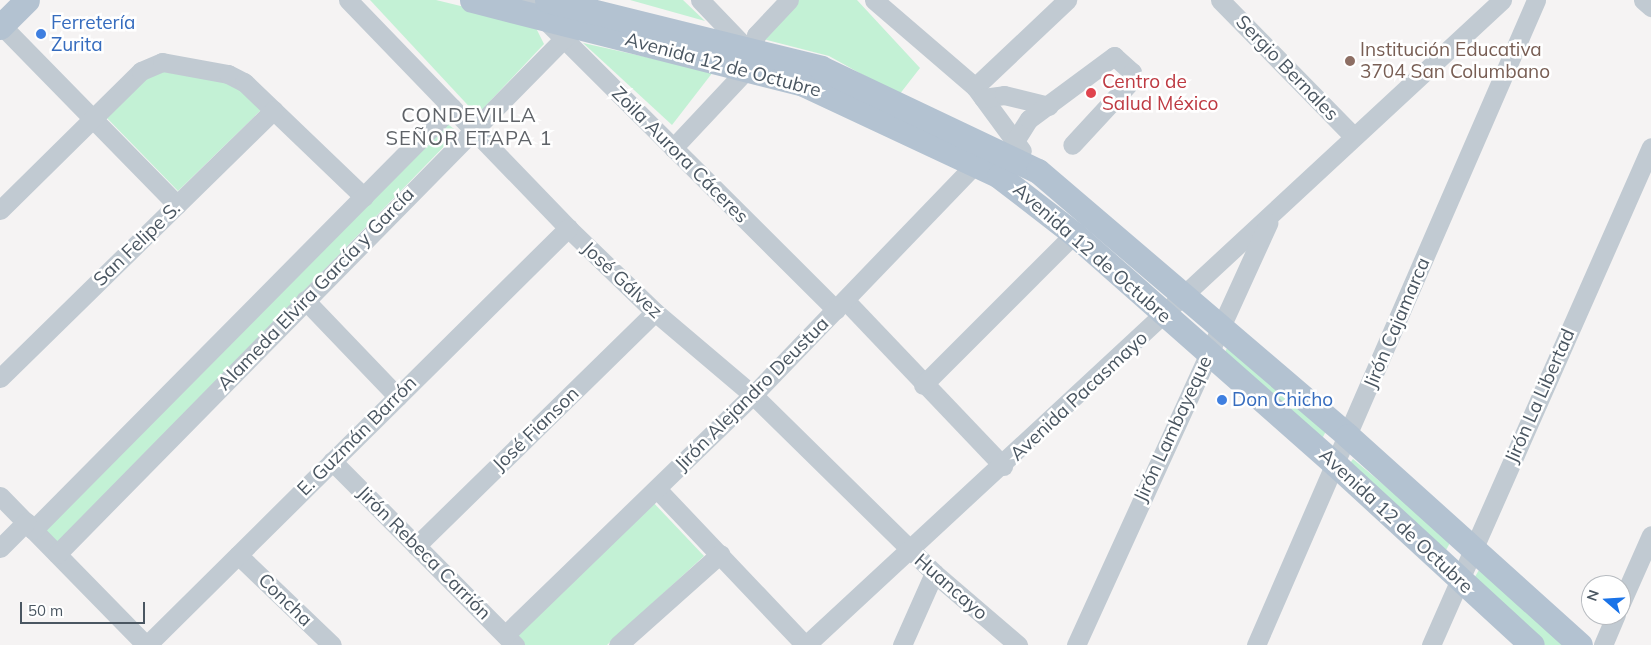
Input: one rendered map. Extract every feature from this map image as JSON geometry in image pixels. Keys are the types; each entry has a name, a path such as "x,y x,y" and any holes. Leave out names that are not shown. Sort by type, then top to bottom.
{"main road":[{"path":"0,26 27,0"},
{"name":"Avenida 12 de Octubre","path":"472,0 538,6 748,55 837,97 984,155 1038,171 1348,436 1580,645"},
{"name":"Avenida 12 de Octubre","path":"538,6 570,33 748,55"},
{"name":"Avenida 12 de Octubre","path":"984,155 1207,354 1336,465 1459,580 1532,645"}],"street":[{"name":"José Gálvez","path":"348,0 474,128 568,228 655,312 753,395 908,549"},
{"path":"700,0 748,55"},
{"path":"672,148 748,55 756,35 789,0"},
{"path":"979,92 1067,0"},
{"name":"Sergio Bernales","path":"1220,0 1353,136"},
{"name":"Avenida Pacasmayo","path":"805,645 908,549 1003,466 1165,316 1353,136 1502,0"},
{"name":"Jirón Cajamarca","path":"1256,645 1336,465 1536,0"},
{"path":"1643,0 1651,7"},
{"path":"878,2 979,92 1038,171"},
{"path":"0,26 177,205"},
{"name":"Alameda Elvira García y García","path":"57,554 474,128 570,33"},
{"name":"Zoila Aurora Cáceres","path":"570,33 672,148 841,306 1003,466"},
{"path":"1015,141 1029,119 1114,56 1132,72 1128,86 1072,145"},
{"path":"0,210 141,70 162,62 228,74 274,110 364,197"},
{"path":"979,92 1049,106"},
{"name":"Alameda Elvira García y García","path":"0,548 29,526 364,197 452,107"},
{"name":"San Felipe S.","path":"0,378 274,110"},
{"name":"Jirón La Libertad","path":"1431,645 1472,548 1651,147"},
{"name":"Jirón Alejandro Deustua","path":"510,640 657,489 841,306 984,155"},
{"name":"Jirón Lambayeque","path":"1076,645 1272,213"},
{"name":"E. Guzmán Barrón","path":"147,645 568,228"},
{"path":"923,385 1074,234"},
{"path":"305,300 398,397"},
{"name":"José Fianson","path":"416,546 655,312"},
{"name":"Jirón Rebeca Carrión","path":"332,461 510,640"},
{"path":"657,489 805,645"},
{"path":"0,496 147,645"},
{"path":"1631,580 1651,534"},
{"name":"Huancayo","path":"908,549 1018,645"},
{"path":"618,645 720,554"},
{"name":"Concha","path":"238,555 326,643"},
{"path":"902,645 934,573"},
{"path":"1603,645 1612,625"}],"green space":[{"path":"370,0 436,0 534,24 544,44 477,115"},
{"path":"630,0 683,0 705,21"},
{"path":"792,0 857,0 920,68 899,95 829,56 759,38"},
{"path":"583,43 713,72 672,125"},
{"path":"153,70 235,83 261,105 260,111 178,191 104,115"},
{"path":"445,122 458,132 55,547 42,530"},
{"path":"1228,346 1326,431 1323,437 1319,440 1223,356"},
{"path":"1353,459 1451,541 1445,552 1350,463"},
{"path":"650,499 704,556 607,645 520,645 512,636"},
{"path":"1479,570 1569,645 1545,645 1473,580"}],"place":[{"name":"Ferretería Zurita","path":"41,34"},
{"name":"Institución Educativa 3704 San Columbano","path":"1350,61"},
{"name":"Centro de Salud México","path":"1091,93"},
{"name":"Don Chicho","path":"1222,400"}],"district":[{"name":"CONDEVILLA SEÑOR ETAPA 1","path":"469,126"}]}
